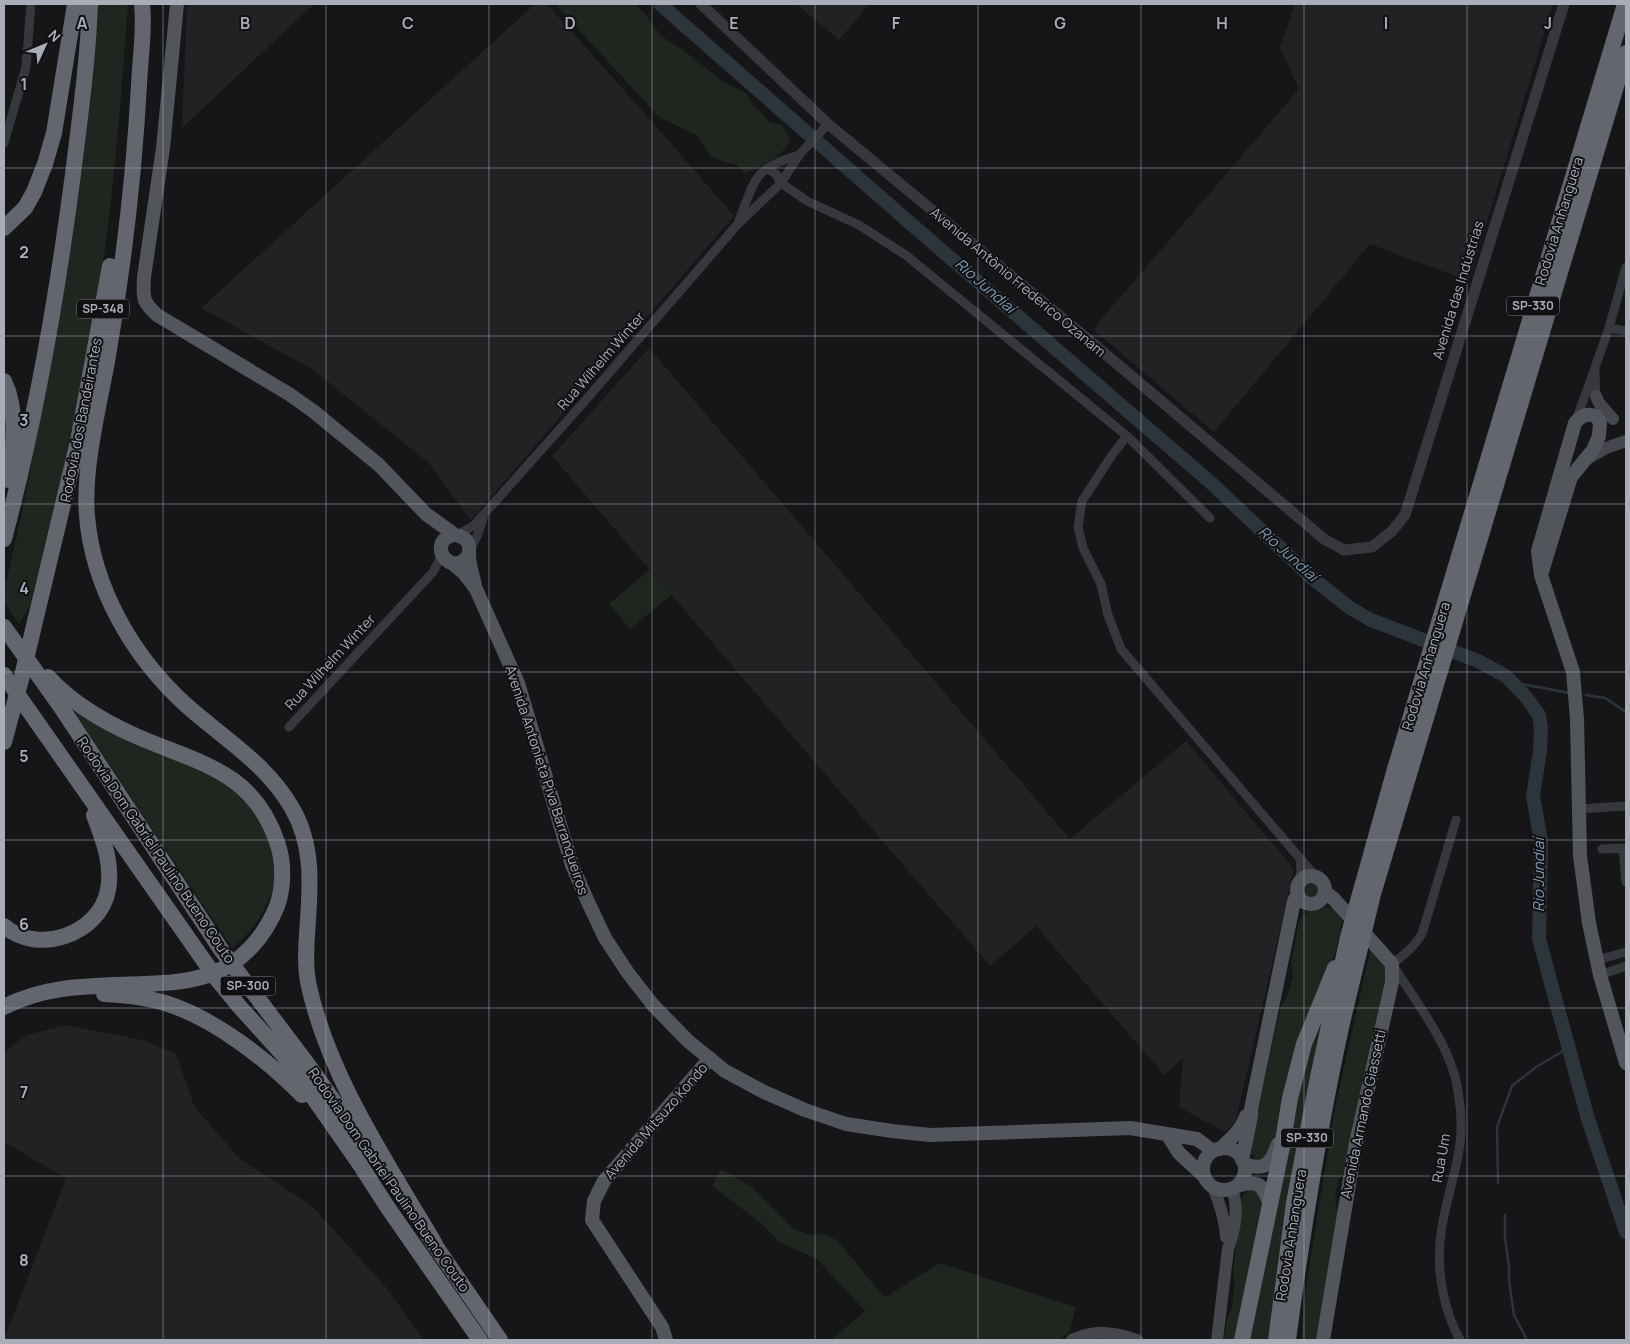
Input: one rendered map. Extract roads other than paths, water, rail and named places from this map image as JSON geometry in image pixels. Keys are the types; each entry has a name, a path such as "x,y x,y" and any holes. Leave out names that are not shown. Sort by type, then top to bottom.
{"highway":[{"path":"4,228 25,208 34,192 45,164 54,133 75,4"},
{"path":"4,538 31,430 63,250 77,143 90,4"},
{"name":"Rodovia dos Bandeirantes","path":"4,740 39,609 78,442 112,256 138,4"},
{"path":"142,4 137,130 132,184 110,340 87,480 86,516 97,568 111,603 128,637 146,662 187,706 264,772 291,806 299,821 308,849 310,878 306,956 308,978 318,1020 326,1043 371,1134 435,1244"},
{"name":"Rodovia Anhanguera","path":"1276,1340 1294,1203 1317,1082 1348,937 1367,891 1432,676 1625,4"},
{"name":"Rodovia Anhanguera","path":"1450,612 1626,53"},
{"path":"4,234 16,217"},
{"path":"4,381 11,406 12,461 5,498 4,538"},
{"path":"6,630 52,681 75,701 119,728 207,764 247,792 262,809 272,826 279,846 282,871 281,888 272,918 260,937 247,952 224,968 210,974 177,982 84,986 39,993 10,1004"},
{"name":"Rodovia Dom Gabriel Paulino Bueno Couto","path":"6,630 67,716 222,952 310,1066 500,1340"},
{"name":"Rodovia Dom Gabriel Paulino Bueno Couto","path":"4,675 216,978 285,1057 480,1340"},
{"path":"4,926 14,933 31,939 53,939 78,930 98,912 108,892 109,864 104,841 88,796"},
{"name":"Rodovia Anhanguera","path":"1288,1340 1301,1243 1327,1098 1355,970 1367,891"},
{"path":"1242,1340 1282,1147 1283,1129 1304,1044 1348,937"},
{"path":"10,1004 88,993 165,1003 191,1014 238,1042 286,1079 307,1100 340,1146 361,1166"},
{"path":"1298,1340 1301,1243"}],"main road":[{"path":"177,4 163,148 144,277 146,304 158,316 289,394 313,411 379,465 426,514 466,540 476,589"},
{"path":"1557,503 1571,477 1592,450 1599,436 1603,418 1596,396"},
{"path":"1626,419 1603,418 1586,414 1575,423 1568,448 1542,575 1573,672 1580,856 1589,923 1600,975 1626,1063"},
{"path":"1583,461 1606,448 1626,441"},
{"path":"1568,448 1583,461"},
{"path":"426,514 447,558"},
{"path":"456,535 446,539 441,547 447,558 464,573 476,589"},
{"path":"447,558 462,562 469,552"},
{"name":"Avenida Antonieta Piva Barranqueiros","path":"476,589 518,683 572,865 592,911 624,966 648,998 688,1041 725,1070 764,1092 804,1110 846,1124 930,1135 1130,1128 1197,1139 1216,1150"},
{"path":"1217,1340 1228,1249 1232,1238 1236,1200 1235,1187 1244,1174 1251,1109 1294,901 1306,877 1316,877 1324,885 1317,899 1289,927"},
{"path":"1299,889 1300,899 1317,899 1340,907 1392,964"},
{"name":"Avenida Armando Giassetti","path":"1323,1340 1356,1142 1392,982 1392,964"},
{"name":"Avenida Mitsuzo Kondo","path":"666,1340 662,1327 592,1220 594,1201 604,1181 710,1058"},
{"path":"1204,1176 1204,1162 1236,1134 1251,1109"},
{"path":"1216,1150 1233,1151 1244,1162 1259,1169 1268,1164 1283,1129"},
{"path":"1167,1134 1179,1152 1204,1176 1212,1187 1219,1201 1225,1222 1228,1249"},
{"path":"1212,1187 1226,1190 1246,1183 1259,1185 1265,1190 1270,1205"},
{"path":"1072,1340 1092,1333 1106,1332 1136,1340"}],"street":[{"path":"4,143 26,67 31,4"},
{"name":"Avenida Antônio Frederico Ozanam","path":"701,4 824,127 1073,327 1324,539 1344,550"},
{"name":"Avenida das Indústrias","path":"1344,550 1372,547 1392,531 1405,515 1564,4"},
{"path":"737,225 781,183 801,153 824,127"},
{"path":"737,225 754,182 759,175 784,160 801,153"},
{"path":"768,169 776,174 781,183 807,200 859,225 907,256 1127,436 1210,518"},
{"path":"754,182 763,194 768,195"},
{"name":"Rua Wilhelm Winter","path":"456,535 473,526 485,513 602,382 737,225"},
{"path":"1575,423 1609,328 1622,300 1626,267"},
{"path":"1609,328 1626,331"},
{"path":"1595,365 1596,396"},
{"path":"1127,436 1112,455 1082,501 1078,527 1083,548 1101,584 1108,615 1121,649 1316,877"},
{"name":"Rua Wilhelm Winter","path":"469,552 485,513"},
{"name":"Rua Wilhelm Winter","path":"289,727 447,558"},
{"path":"1578,809 1626,806"},
{"path":"1392,964 1408,952 1422,934 1456,820"},
{"path":"1602,849 1625,848 1626,882"},
{"path":"1299,889 1300,858"},
{"path":"1597,960 1626,952"},
{"name":"Rua Um","path":"1392,964 1446,1050 1458,1090 1461,1122 1460,1145 1440,1234 1440,1271 1444,1302 1460,1340"},
{"path":"1600,975 1626,966"}],"waterway":[{"name":"Rio Jundiaí","path":"660,4 1210,482 1311,577 1350,608 1371,620 1478,661 1506,676 1526,697 1539,715 1541,729 1540,751 1533,796 1541,842 1539,939 1588,1119 1626,1232"},
{"path":"1506,676 1522,684 1569,693"},
{"path":"1586,695 1605,698 1626,712"},
{"path":"1498,1183 1497,1127 1512,1086 1536,1067 1568,1048"},
{"path":"1505,1215 1505,1238 1514,1315 1527,1340"}]}
